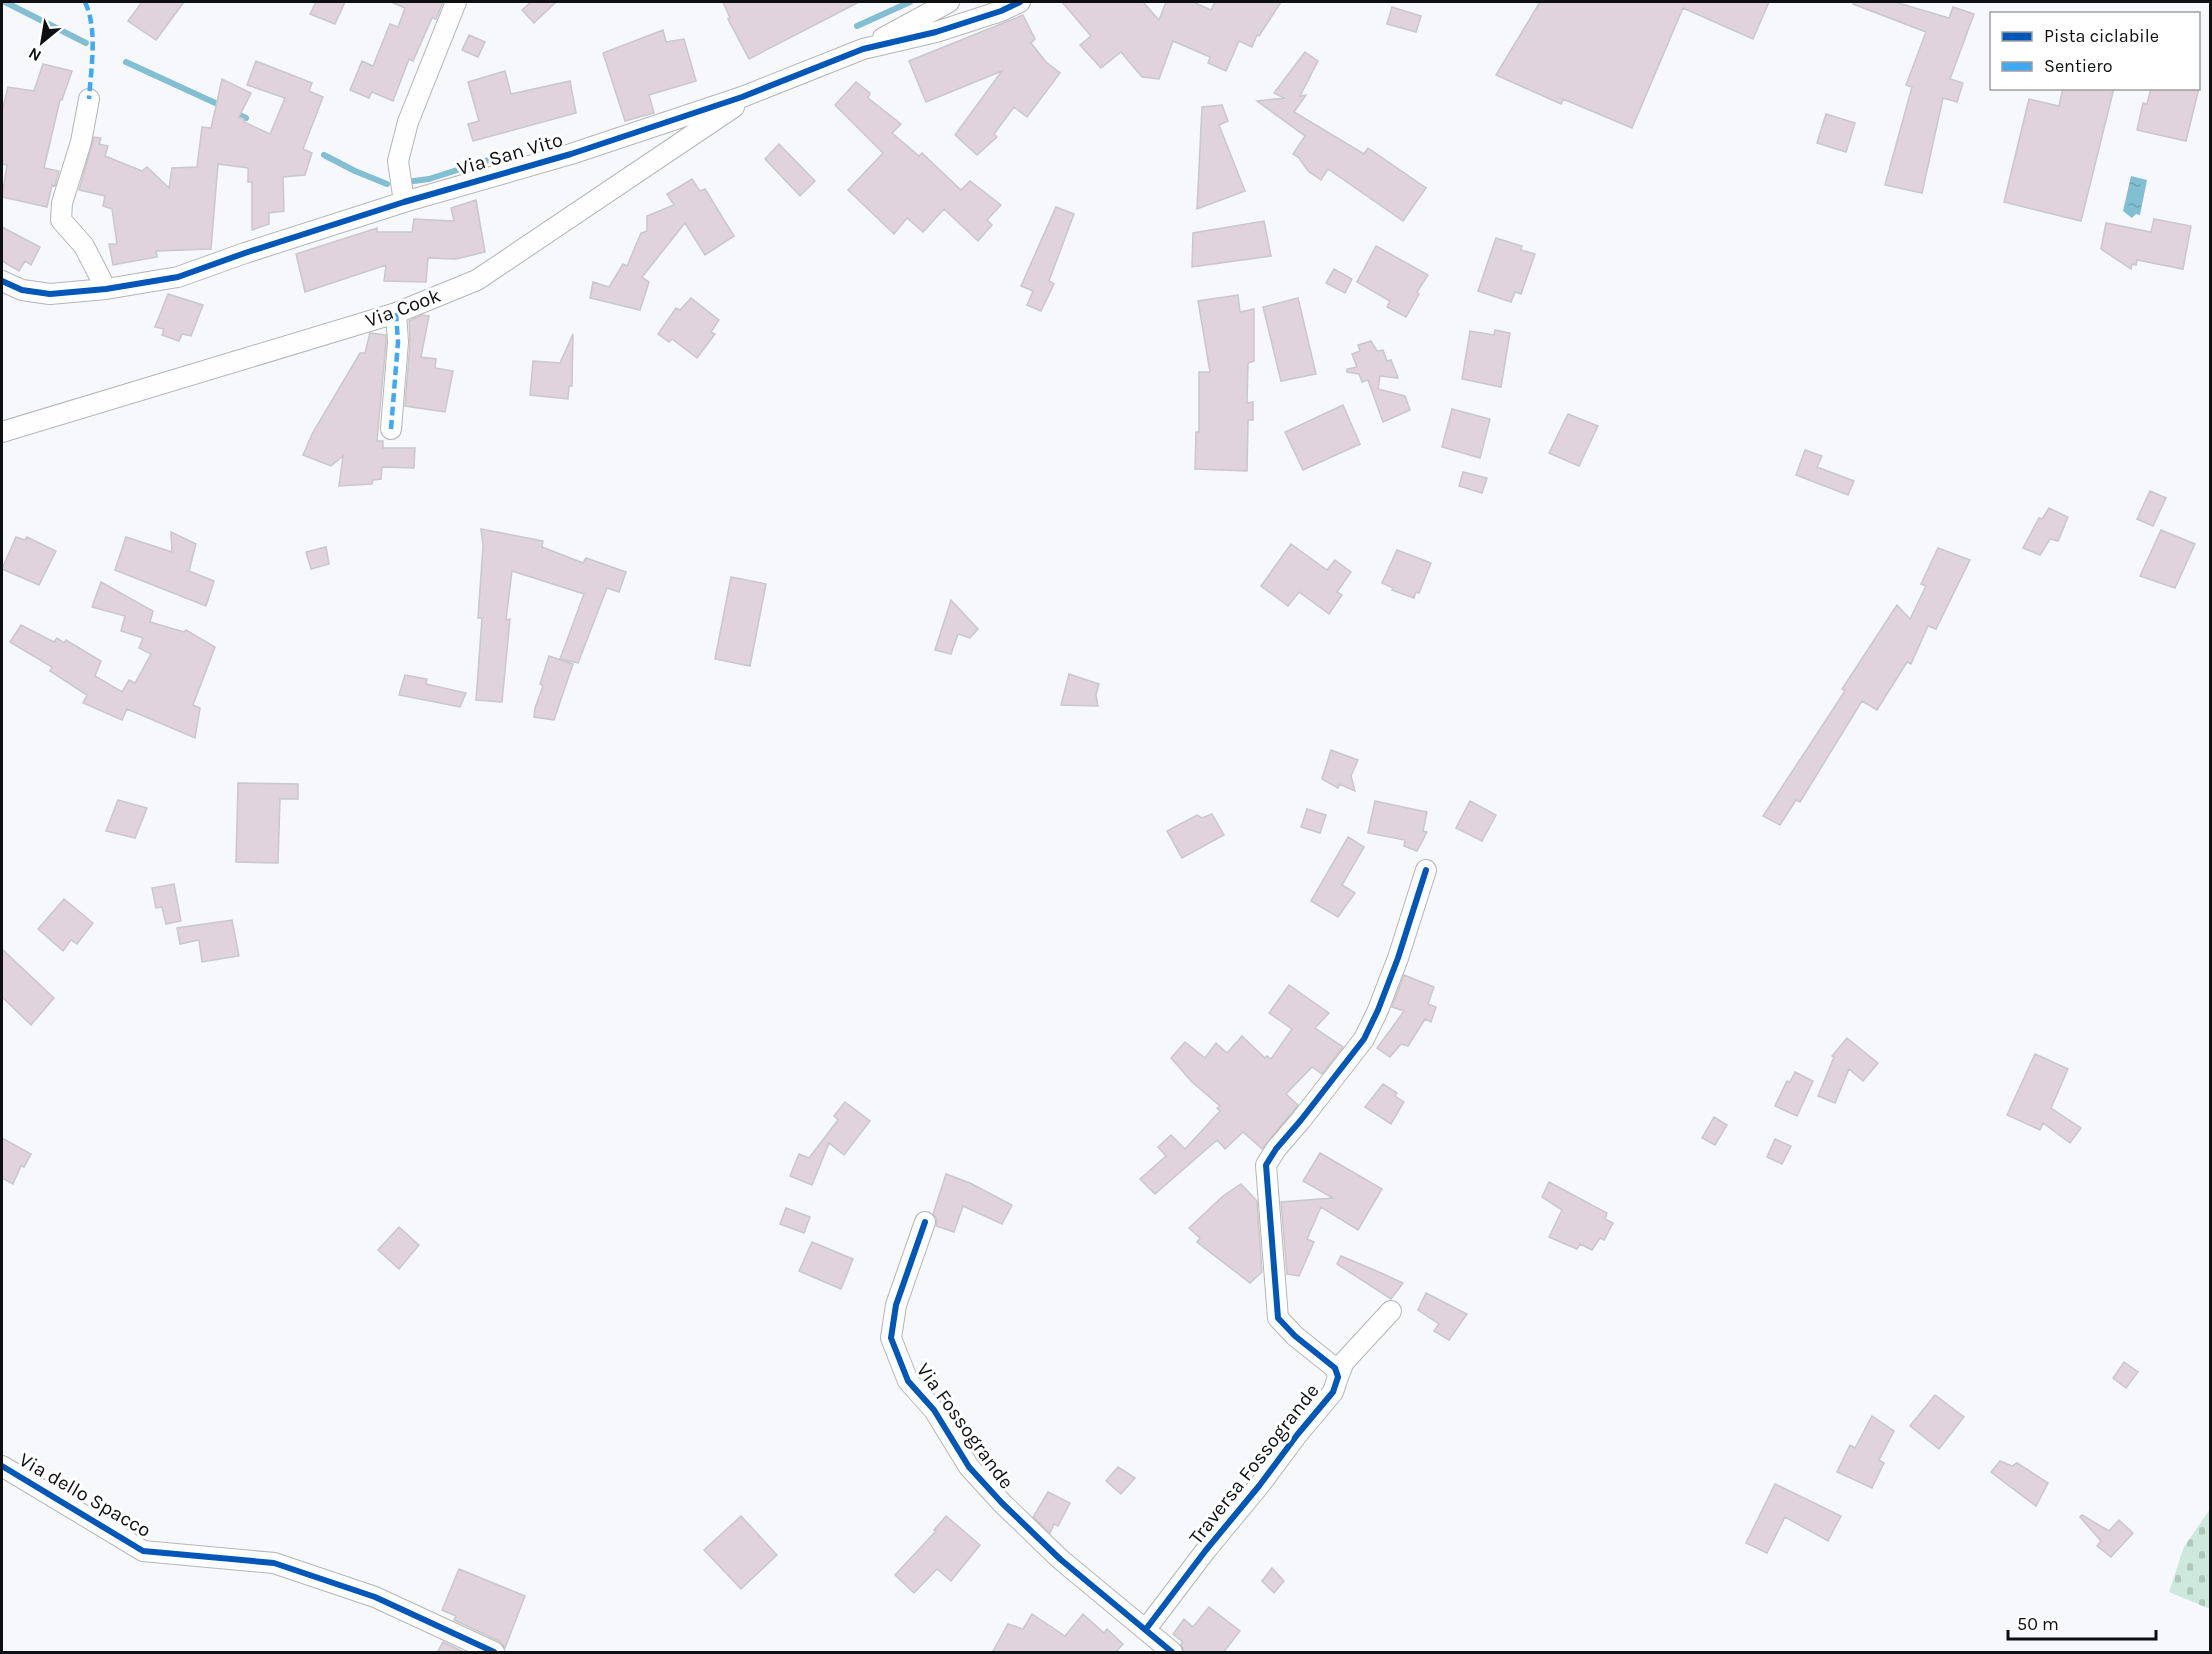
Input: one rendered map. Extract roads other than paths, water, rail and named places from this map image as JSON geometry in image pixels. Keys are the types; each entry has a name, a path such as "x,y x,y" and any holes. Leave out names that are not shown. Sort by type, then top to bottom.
{"street":[{"path":"404,202 399,161 406,132 456,2"},
{"name":"Via San Vito","path":"863,50 948,2"},
{"name":"Via San Vito","path":"2,281 22,290 50,294 106,289 178,277 404,202 672,122 863,50 936,32 1001,11 1020,2"},
{"name":"Via Cook","path":"2,432 396,313 477,280 761,89"},
{"path":"89,99 81,142 62,203 61,220 84,246 106,289"},
{"path":"391,429 398,342 396,313"},
{"name":"Traversa Fossogrande","path":"1146,1629 1206,1550 1333,1392 1338,1377 1335,1368 1295,1336 1278,1318 1266,1165 1275,1149 1301,1120 1364,1039 1398,958 1426,870"},
{"name":"Via Fossogrande","path":"925,1222 896,1305 891,1338 908,1381 934,1410 969,1467 1002,1503 1060,1559 1172,1653"},
{"path":"1338,1377 1344,1362 1391,1311"},
{"name":"Via dello Spacco","path":"2,1466 143,1551 274,1563 375,1597 494,1653"}],"water":[{"path":"2131,176 2147,180 2140,215 2136,214 2132,218 2123,211"}],"waterway":[{"path":"5,2 86,43"},
{"path":"857,26 910,2"},
{"path":"126,62 224,107"},
{"path":"233,112 246,118"},
{"path":"324,155 387,184"},
{"path":"406,182 429,179 501,156"}]}
